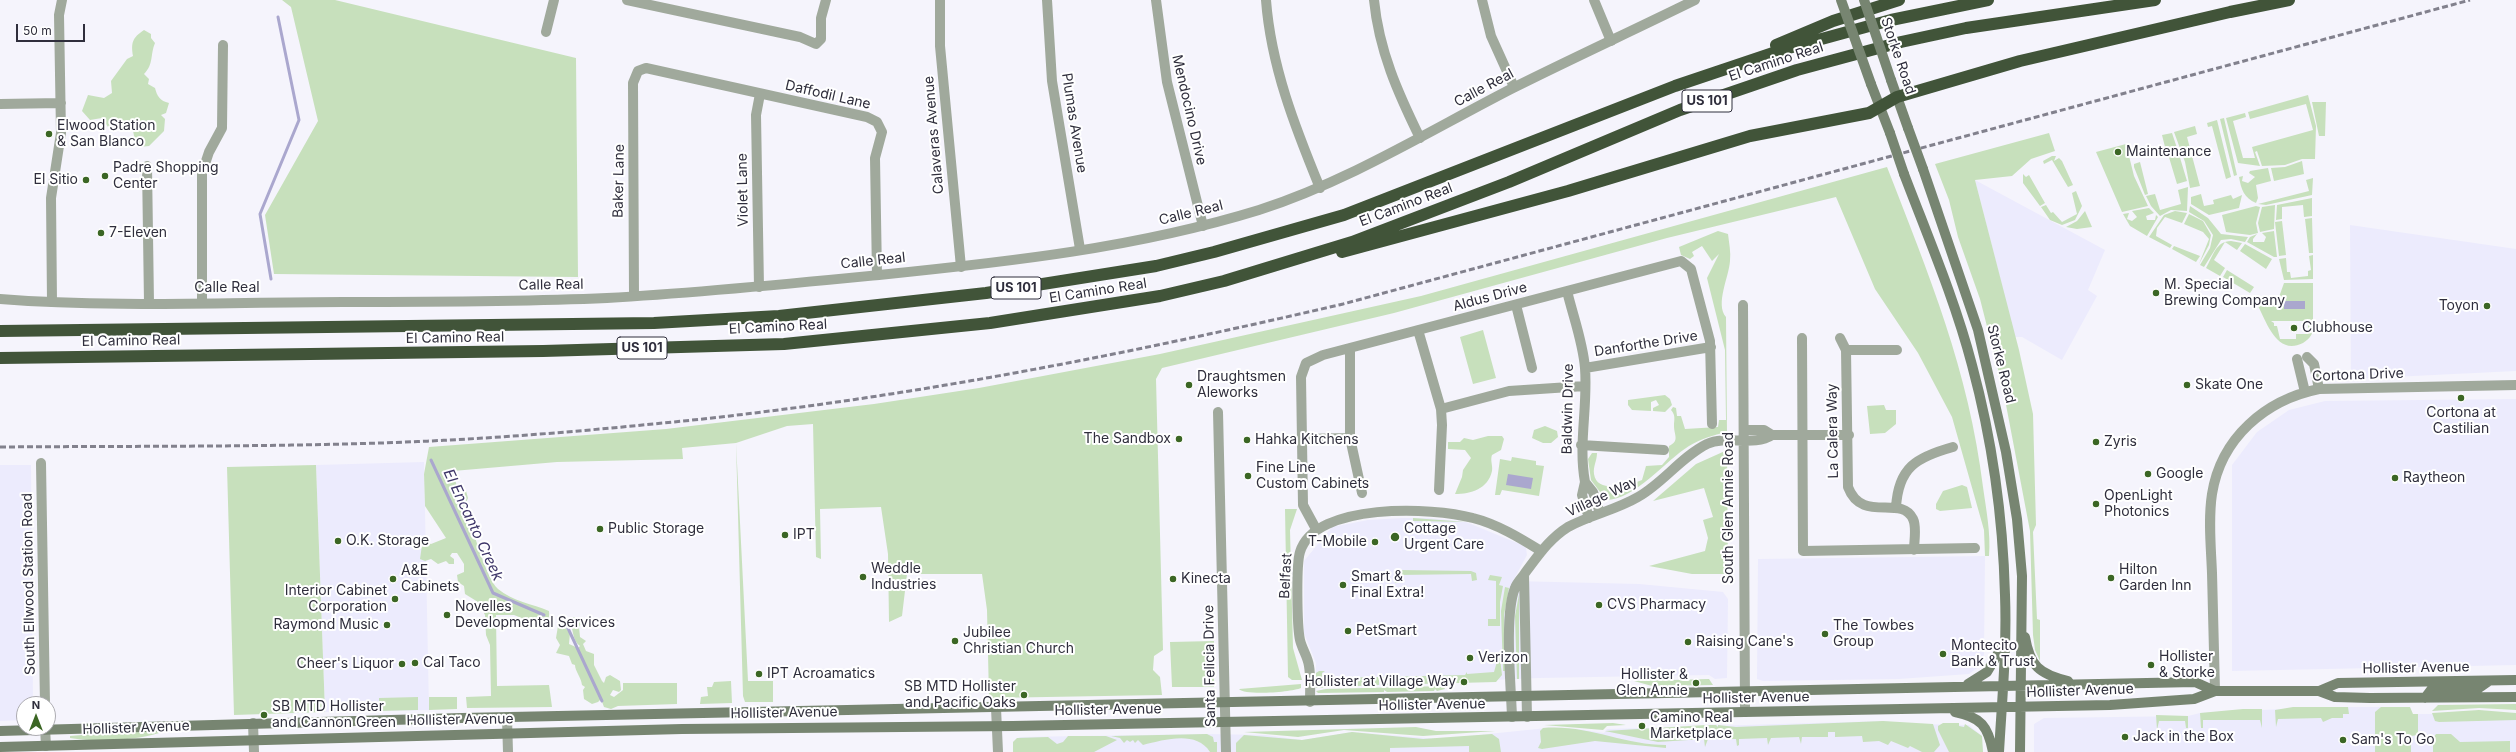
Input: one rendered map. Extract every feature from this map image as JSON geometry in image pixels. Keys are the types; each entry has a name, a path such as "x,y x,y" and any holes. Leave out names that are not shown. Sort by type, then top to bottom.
{"highway":[{"path":"1675,86 1833,21 1899,0"},
{"name":"El Camino Real","path":"0,330 654,323 779,316 986,293 1156,266 1344,215 1675,86 1785,48 1835,34 1988,0"},
{"name":"El Camino Real","path":"0,358 543,351 784,344 998,322 1160,296 1276,266 1352,242 1501,185 1680,110 1804,68 1901,42 1966,28 2156,0"},
{"path":"1276,266 1355,250 1492,212 1750,136 1869,113 1897,97 2020,61 2230,12 2289,0"}],"main road":[{"name":"Storke Road","path":"1841,0 1958,317 1980,394 1996,490 2004,569 2004,632 1999,752"},
{"name":"Storke Road","path":"1864,0 1970,302 1996,403 2017,519 2022,576 2020,752"},
{"path":"2021,624 2030,657 2038,670 2054,678 2089,685"},
{"path":"1956,687 1973,683 1987,672 1999,655 2004,632"},
{"name":"Hollister Avenue","path":"2319,691 2338,683 2516,680"},
{"path":"2425,698 2431,690 2479,688 2489,681"},
{"name":"Hollister Avenue","path":"56,729 254,723 1526,698 2021,685 2195,682 2215,691"},
{"name":"Hollister Avenue","path":"0,747 254,739 825,726 996,726 2110,705 2194,700 2215,691 2319,691 2335,697 2516,697"},
{"path":"1927,709 1958,712 1978,719 1989,735 1993,752"},
{"name":"Hollister Avenue","path":"0,731 16,730"}],"street":[{"path":"52,302 51,198 60,147 61,103 59,15 62,0"},
{"path":"546,32 554,0"},
{"path":"627,0 800,37 816,44 821,40 821,18 826,0"},
{"name":"Calaveras Avenue","path":"940,0 940,46 961,267"},
{"name":"Plumas Avenue","path":"1047,0 1052,81 1080,250"},
{"name":"Mendocino Drive","path":"1156,0 1167,82 1203,226"},
{"path":"1266,0 1272,44 1285,100 1320,188"},
{"path":"1374,0 1379,32 1390,74 1420,138"},
{"path":"1482,0 1491,36 1514,87"},
{"path":"1594,0 1611,42"},
{"name":"Calle Real","path":"0,299 52,302 149,303 428,302 634,296 759,287 961,267 1080,250 1203,226 1261,209 1320,188 1420,138 1514,87 1611,42 1695,0"},
{"path":"202,302 202,173 222,123 223,45"},
{"name":"Baker Lane","path":"634,296 633,83 635,75 642,69 652,69 760,94"},
{"name":"Daffodil Lane","path":"760,94 867,117 881,127 882,138 875,158 877,275"},
{"name":"Violet Lane","path":"759,287 756,115 760,94"},
{"path":"0,104 61,103"},
{"path":"147,166 149,303"},
{"name":"Aldus Drive","path":"1303,439 1301,377 1306,363 1323,355 1516,305 1677,261 1683,262 1691,269 1711,347"},
{"name":"Baldwin Drive","path":"1567,291 1585,368 1581,445 1585,482 1582,495 1589,518"},
{"path":"1516,305 1532,368"},
{"name":"South Glen Annie Road","path":"1742,305 1744,435 1744,712"},
{"path":"1418,330 1441,408 1442,425 1439,490"},
{"path":"1802,338 1802,551 1975,548"},
{"name":"La Calera Way","path":"1840,338 1846,350 1849,434 1847,478 1851,493 1865,507 1896,508"},
{"path":"1711,347 1712,424"},
{"name":"Danforthe Drive","path":"1585,368 1711,347"},
{"path":"1350,348 1350,438 1362,493"},
{"path":"1846,350 1897,350"},
{"path":"2305,392 2302,358 2314,364 2319,389"},
{"name":"Cortona Drive","path":"2215,691 2210,522 2214,483 2225,456 2242,430 2268,407 2305,392 2319,389 2516,385"},
{"path":"1441,408 1509,391 1585,386"},
{"name":"Santa Felicia Drive","path":"1218,412 1226,752"},
{"name":"Village Way","path":"1512,717 1511,605 1515,586 1541,551 1561,532 1646,492 1700,448 1721,440 1744,435 1764,440 1772,435 1849,434"},
{"path":"1350,438 1303,439 1303,508 1316,529 1336,520 1373,513 1452,514 1473,518 1494,526 1541,551"},
{"path":"1581,445 1664,450"},
{"path":"1914,550 1912,518 1908,513 1896,508 1898,490 1913,464 1921,457 1953,447"},
{"name":"South Ellwood Station Road","path":"41,464 45,696"},
{"name":"Baldwin Drive","path":"1585,482 1593,492 1600,513"},
{"name":"Belfast","path":"1310,702 1309,666 1299,636 1298,565 1302,547 1316,529"},
{"path":"1524,575 1526,717"},
{"path":"996,708 998,752"},
{"path":"507,718 508,752"},
{"path":"254,723 254,752"},
{"path":"45,736 46,746"}],"shaded area":[{"path":"1975,180 2105,250 2088,290 2097,296 2062,360 2022,337 2009,337 2007,306"},
{"path":"2350,225 2516,249 2516,371 2351,379"},
{"path":"2284,301 2305,301 2305,309 2284,309"},
{"path":"2516,399 2516,665 2232,671 2232,465 2257,432 2289,410 2325,401"},
{"path":"424,462 429,710 325,712 316,465"},
{"path":"0,465 31,465 33,696 16,696 16,720 0,721"},
{"path":"1508,474 1533,478 1531,489 1506,485"},
{"path":"1429,518 1466,522 1522,545 1526,548 1527,555 1513,581 1639,584 1723,592 1728,599 1727,678 1715,679 1709,675 1538,678 1316,688 1316,663 1304,633 1304,561 1332,527 1368,520"},
{"path":"1985,556 1984,654 1981,665 1969,674 1899,679 1763,681 1757,679 1758,559"},
{"path":"2324,707 2410,707 2411,714 2516,714 2516,752 2034,752 2034,724 2044,718 2188,716 2200,713"},
{"name":"Camino Real Marketplace","path":"1883,721 1912,724 1969,725 1982,736 1983,752 1013,752 1013,742 1020,737 1207,734 1265,735 1302,740 1352,732 1439,739 1547,728 1578,729 1604,733 1607,729"}],"green space":[{"path":"282,0 335,0 576,58 578,277 274,274 265,215 318,121 291,7"},
{"path":"144,30 151,34 151,38 155,43 151,63 144,74 149,79 148,84 155,88 159,98 169,103 166,113 161,115 165,119 164,131 149,146 139,147 139,142 135,141 131,120 123,125 108,127 102,118 90,120 82,111 88,95 104,98 112,93 111,81 127,59 133,56 133,41"},
{"path":"2308,95 2316,126 2315,159 2302,159 2285,165 2262,166 2257,151 2255,152 2260,166 2238,163 2226,118 2245,113 2246,117 2233,121 2243,158 2255,158 2252,147 2313,130 2306,104 2250,119 2248,112"},
{"path":"2312,102 2326,102 2325,136 2319,136"},
{"path":"2224,118 2237,175 2234,176 2220,119"},
{"path":"2217,120 2231,177 2226,179 2212,126 2208,127 2207,123"},
{"path":"2195,126 2197,134 2187,137 2200,186 2190,188 2185,162 2174,132"},
{"path":"2049,133 2055,151 2031,159 2012,176 1975,180 2019,350 2033,414 2036,525 2033,532 2037,619 2040,620 2040,661 2035,650 2033,635 2030,531 2003,389 1980,299 1958,237 1949,200 1935,164"},
{"path":"2172,133 2177,148 2166,151 2162,135"},
{"path":"2126,144 2134,176 2148,206 2122,212 2096,152"},
{"path":"2178,151 2187,181 2177,184 2168,154"},
{"path":"2052,156 2056,156 2054,161 2059,158 2062,161 2073,185 2068,187 2052,160 2044,164 2043,161"},
{"path":"2302,161 2304,174 2274,181 2271,168 2285,167"},
{"path":"2140,162 2148,194 2145,195 2134,167 2134,164"},
{"path":"1887,167 1918,246 1946,324 1958,363 1977,444 1988,521 1989,556 1985,556 1984,530 1952,417 1918,353 1875,289 1836,197 1667,238 1394,313 1162,368 1156,379 1163,650 1154,656 1153,670 1160,677 1162,695 989,698 987,610 982,574 907,574 902,616 889,622 888,554 881,507 820,509 821,559 816,557 813,424 787,426 736,443 682,448 683,459 557,462 453,471 457,487 466,491 468,498 465,505 484,563 493,583 498,589 510,597 549,611 550,629 514,615 496,615 497,686 549,685 552,707 467,708 466,697 491,696 490,645 486,635 485,615 478,602 465,594 464,586 458,582 457,575 464,572 464,564 457,553 452,553 450,556 454,559 454,564 449,564 446,561 438,564 431,559 425,561 420,559 422,545 426,542 431,544 446,538 425,506 424,474 429,447 666,429 874,404 979,388 1160,354 1421,296"},
{"path":"2268,168 2271,181 2256,185 2258,198 2256,203 2249,199 2244,193 2239,177 2243,176 2242,181 2248,183 2255,177 2249,173 2250,171"},
{"path":"2023,174 2026,177 2029,175 2045,203 2040,206 2023,183"},
{"path":"2313,178 2312,195 2266,205 2258,204 2309,191 2306,180"},
{"path":"2188,187 2187,211 2171,210 2160,216 2151,206 2146,196 2155,194 2160,210 2181,204 2178,190"},
{"path":"2076,191 2082,206 2075,220 2062,225 2050,220 2041,207 2046,205 2051,213 2053,212 2062,222 2077,214 2072,193"},
{"path":"2201,194 2204,206 2214,204 2213,200 2231,195 2233,199 2242,195 2239,208 2209,215 2191,204 2191,197"},
{"path":"2312,198 2312,216 2304,217 2303,205 2282,207 2282,219 2276,220 2277,205"},
{"path":"2275,205 2274,229 2260,232 2258,223 2262,207"},
{"path":"2190,206 2208,218 2221,234 2248,237 2245,242 2231,239 2221,240 2204,267 2200,265 2210,248 2213,235 2204,221 2189,212"},
{"path":"2256,206 2260,207 2256,223 2258,233 2250,235 2226,232 2222,215"},
{"path":"2149,208 2154,213 2146,216 2147,220 2155,220 2156,215 2158,217 2147,236 2130,226 2123,214 2129,213 2127,219 2132,221 2137,217 2132,211"},
{"path":"2085,211 2092,227 2077,229 2066,227 2077,221"},
{"path":"2175,211 2187,213 2182,223 2165,217 2157,228 2156,236 2172,245 2170,248 2149,237 2164,215"},
{"path":"2189,214 2203,221 2211,235 2209,245 2199,264 2209,239 2203,232 2184,224"},
{"path":"2312,218 2313,253 2309,253 2305,219"},
{"path":"2282,221 2286,255 2279,256 2275,222"},
{"path":"1718,231 1728,234 1730,254 1729,267 1722,298 1723,312 1726,317 1727,432 1698,441 1689,446 1639,487 1628,494 1606,500 1591,480 1588,459 1592,453 1597,453 1594,468 1596,480 1601,484 1608,486 1630,484 1642,480 1646,466 1662,465 1669,457 1669,446 1676,438 1674,416 1671,410 1673,407 1676,408 1677,416 1681,416 1685,429 1718,427 1719,420 1726,420 1725,350 1707,278 1719,254 1712,261 1702,246 1692,252 1694,256 1690,259 1681,255 1679,247"},
{"path":"2274,231 2277,257 2274,257 2247,242 2250,237 2257,234 2253,239 2253,242 2264,242 2266,237 2262,233"},
{"path":"2231,241 2242,243 2237,250 2225,242"},
{"path":"2225,242 2214,260 2225,268 2220,276 2206,268 2218,246"},
{"path":"2245,244 2272,259 2266,269 2240,251"},
{"path":"2174,246 2200,256 2196,262 2172,249"},
{"path":"2313,255 2313,279 2284,280 2279,259 2286,258 2287,272 2290,272 2291,278 2308,276 2308,271 2311,270 2309,256"},
{"path":"2227,270 2254,287 2250,293 2223,277"},
{"path":"2284,283 2313,283 2313,321 2271,321 2274,323 2274,326 2277,326 2280,339 2296,339 2296,334 2308,334 2308,325 2314,325 2310,337 2303,343 2294,346 2286,345 2274,336 2258,306 2269,303 2277,296 2279,297"},
{"path":"1483,330 1496,378 1473,384 1460,337"},
{"path":"1665,395 1670,399 1672,405 1665,412 1653,411 1653,408 1659,405 1656,400 1651,402 1651,411 1632,410 1628,405 1628,400"},
{"path":"1884,405 1886,410 1896,410 1896,424 1885,433 1870,434 1867,406"},
{"path":"1545,426 1557,431 1558,437 1551,443 1543,443 1532,438 1534,430"},
{"path":"1488,436 1502,436 1504,439 1501,450 1492,455 1492,471 1490,477 1483,486 1478,489 1467,493 1455,494 1462,477 1463,470 1471,458 1465,450 1448,449 1448,442 1460,442 1464,438 1473,440"},
{"path":"736,443 748,681 773,681 773,702 745,702 743,696"},
{"path":"1725,451 1727,453 1728,569 1725,574 1692,574 1649,566 1705,551 1708,538 1703,520 1713,517 1704,488 1653,501 1696,464"},
{"path":"1512,457 1536,461 1536,465 1544,466 1539,496 1502,490 1500,495 1495,495 1500,459 1511,461"},
{"path":"316,465 325,712 234,715 227,467"},
{"path":"1962,485 1967,487 1972,508 1940,511 1936,509 1936,504 1943,491"},
{"path":"1285,509 1297,509 1290,530 1293,648 1302,680 1292,680 1288,677"},
{"path":"1413,518 1467,522 1413,521"},
{"path":"1400,570 1471,571 1476,573 1477,580 1472,581 1471,574 1398,575 1398,583 1395,583 1394,575"},
{"path":"1490,575 1502,577 1499,585 1503,586 1500,602 1500,626 1488,626 1488,619 1496,619 1496,581 1488,580"},
{"path":"1505,587 1509,588 1504,615 1505,671 1503,671 1501,611"},
{"path":"1519,594 1519,679 1517,679 1515,616"},
{"path":"574,617 582,622 579,627 580,637 586,641 583,644 586,651 594,654 594,665 602,681 604,683 606,677 610,675 620,681 621,690 619,692 613,690 610,695 614,697 623,690 623,683 677,683 677,704 618,706 611,709 604,707 601,699 592,704 584,699 583,690 585,687 582,685 575,665 572,664 569,656 556,653 560,645 556,638 559,620 570,633 569,644 578,648 580,646 574,638 569,621"},
{"path":"1214,641 1214,687 1172,687 1170,642"},
{"path":"1498,658 1500,658 1502,675 1496,682 1381,685 1381,677 1465,675 1467,672 1467,674 1494,672"},
{"path":"1319,671 1325,671 1322,673 1322,678 1379,677 1379,685 1316,688 1316,673"},
{"path":"1709,679 1713,685 1652,686 1634,681"},
{"path":"731,681 732,703 700,704 701,697 708,696 707,687 712,687 714,682"},
{"path":"1301,684 1301,688 1279,692 1259,693 1239,689"},
{"path":"1443,686 1445,689 1437,691 1435,689 1434,691 1387,692 1384,690 1384,692 1318,693 1316,691 1326,689"},
{"path":"418,697 418,710 379,711 379,698"},
{"path":"429,697 457,697 457,709 429,710"},
{"path":"2516,704 2516,710 2479,708 2432,711 2438,705"},
{"path":"2293,707 2348,707 2349,714 2343,714 2343,718 2332,718 2323,722 2321,718 2278,719 2276,727 2275,710"},
{"path":"2381,707 2410,707 2413,714 2418,714 2418,735 2411,736 2411,752 2375,752 2375,712"},
{"path":"2243,709 2262,709 2262,728 2260,720 2203,720 2203,728 2201,728 2200,713"},
{"path":"2479,710 2516,713 2516,720 2439,722 2435,721 2432,713"},
{"path":"2156,715 2188,716 2188,728 2186,728 2185,721 2159,721 2157,730"},
{"path":"1883,721 1933,724 1940,745 1934,752 1922,752 1910,746 1908,748 1891,741 1888,745 1879,741 1863,742 1862,736 1835,737 1835,732 1828,732 1828,737 1802,737 1801,744 1799,737 1771,738 1768,745 1767,738 1739,739 1739,745 1737,746 1736,739 1708,739 1705,747 1704,739 1658,742 1605,731 1706,725 1736,727"},
{"path":"1613,723 1626,725 1607,726 1603,730 1544,725"},
{"path":"1943,723 1959,723 1959,726 1964,727 1965,724 1982,736 1983,752 1949,752 1938,730 1938,726"},
{"path":"1416,727 1436,731 1495,731 1423,736 1344,730 1298,737 1244,732"},
{"path":"1543,728 1574,729 1635,742 1666,745 1666,748 1595,741 1542,749 1538,748 1541,742 1540,731"},
{"path":"159,731 159,733 149,736 126,739 91,740 70,738 70,736 82,735"},
{"path":"1352,732 1423,739 1492,734 1499,739 1501,752 1469,752 1469,746 1390,748 1390,752 1236,752 1236,743 1244,735 1302,740"},
{"path":"1207,734 1213,737 1214,742 1217,742 1217,752 1210,752 1204,745 1197,741 1188,739 1170,739 1143,745 1138,740 1135,743 1133,740 1130,742 1127,740 1124,743 1120,738 1111,736"},
{"path":"2436,734 2451,734 2460,742 2510,741 2510,752 2433,752 2433,738"},
{"path":"1068,736 1106,736 1117,740 1094,752 1013,752 1013,742 1017,738 1048,737 1057,744 1063,742"}],"waterway":[{"name":"El Encanto Creek","path":"271,279 260,214 299,120 278,17"},
{"name":"El Encanto Creek","path":"431,460 493,593 544,615"},
{"name":"El Encanto Creek","path":"566,624 602,701"}],"railway":[{"path":"0,447 333,444 415,442 517,436 740,415 1000,376 1172,342 1343,304 2470,0"}],"place":[{"name":"Elwood Station & San Blanco","path":"49,134"},
{"name":"Maintenance","path":"2118,152"},
{"name":"Padre Shopping Center","path":"105,176"},
{"name":"El Sitio","path":"86,180"},
{"name":"7-Eleven","path":"101,233"},
{"name":"M. Special Brewing Company","path":"2156,293"},
{"name":"Toyon","path":"2487,306"},
{"name":"Clubhouse","path":"2294,328"},
{"name":"Draughtsmen Aleworks","path":"1189,385"},
{"name":"Skate One","path":"2187,385"},
{"name":"Cortona at Castilian","path":"2461,398"},
{"name":"The Sandbox","path":"1179,439"},
{"name":"Hahka Kitchens","path":"1247,440"},
{"name":"Zyris","path":"2096,442"},
{"name":"Google","path":"2148,474"},
{"name":"Fine Line Custom Cabinets","path":"1248,476"},
{"name":"Raytheon","path":"2395,478"},
{"name":"OpenLight Photonics","path":"2096,504"},
{"name":"Public Storage","path":"600,529"},
{"name":"IPT","path":"785,535"},
{"name":"Cottage Urgent Care","path":"1395,537"},
{"name":"O.K. Storage","path":"338,541"},
{"name":"T-Mobile","path":"1375,542"},
{"name":"Weddle Industries","path":"863,577"},
{"name":"Hilton Garden Inn","path":"2111,578"},
{"name":"A&E Cabinets","path":"393,579"},
{"name":"Kinecta","path":"1173,579"},
{"name":"Smart & Final Extra!","path":"1343,585"},
{"name":"Interior Cabinet Corporation","path":"395,599"},
{"name":"CVS Pharmacy","path":"1599,605"},
{"name":"Novelles Developmental Services","path":"447,615"},
{"name":"Raymond Music","path":"387,625"},
{"name":"PetSmart","path":"1348,631"},
{"name":"The Towbes Group","path":"1825,634"},
{"name":"Jubilee Christian Church","path":"955,641"},
{"name":"Raising Cane's","path":"1688,642"},
{"name":"Montecito Bank & Trust","path":"1943,654"},
{"name":"Verizon","path":"1470,658"},
{"name":"Cal Taco","path":"415,663"},
{"name":"Cheer's Liquor","path":"402,664"},
{"name":"Hollister & Storke","path":"2151,665"},
{"name":"IPT Acroamatics","path":"759,674"},
{"name":"Hollister at Village Way","path":"1464,682"},
{"name":"Hollister & Glen Annie","path":"1696,683"},
{"name":"SB MTD Hollister and Pacific Oaks","path":"1024,695"},
{"name":"SB MTD Hollister and Cannon Green","path":"264,715"},
{"name":"Camino Real Marketplace","path":"1642,726"},
{"name":"Jack in the Box","path":"2125,737"},
{"name":"Sam's To Go","path":"2343,740"}]}
